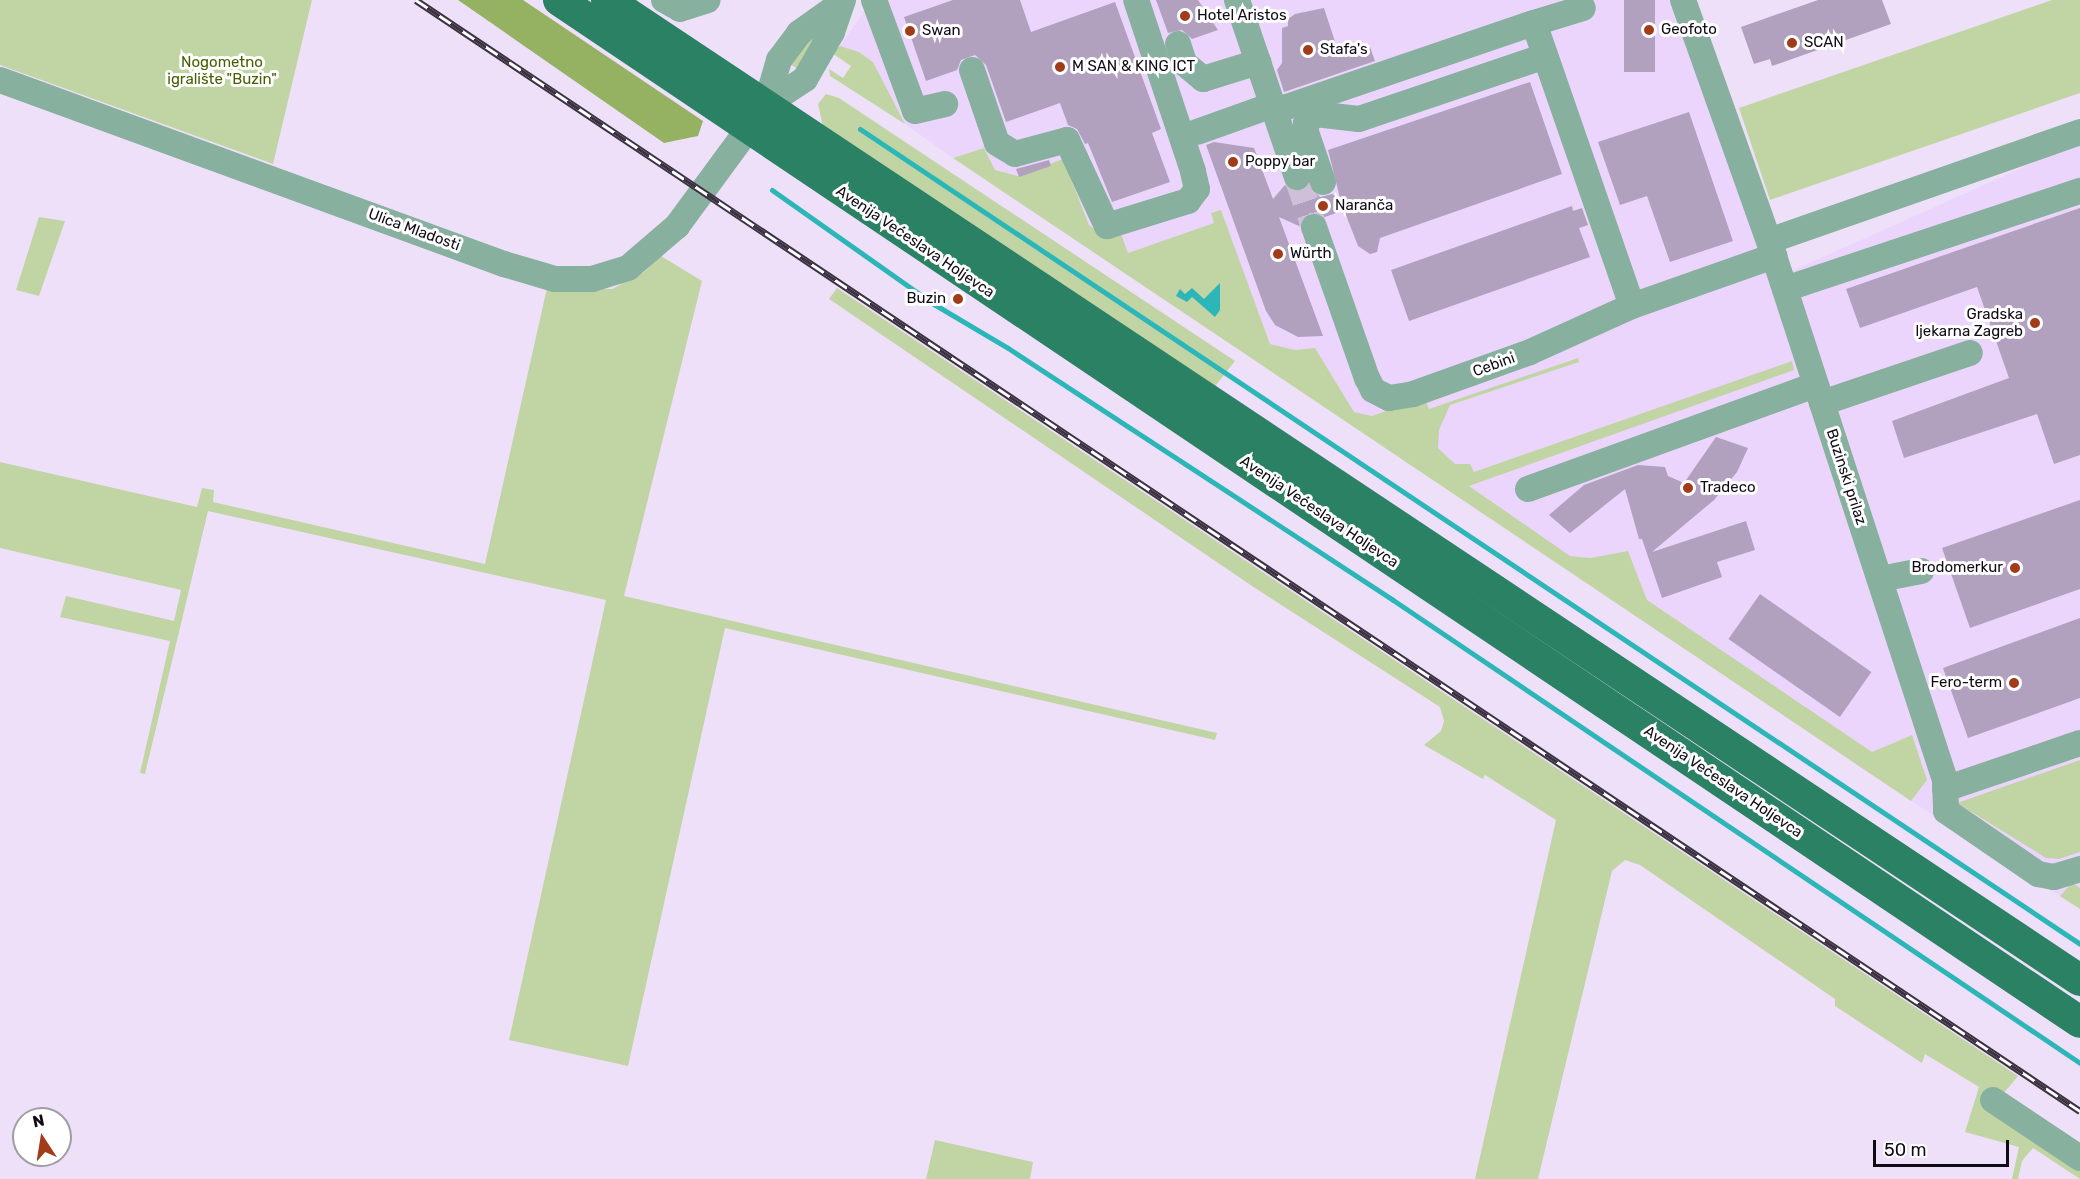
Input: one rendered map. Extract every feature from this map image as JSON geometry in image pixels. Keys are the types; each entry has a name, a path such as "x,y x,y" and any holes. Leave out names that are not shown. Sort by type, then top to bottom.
{"main road":[{"name":"Avenija Većeslava Holjevca","path":"559,0 758,116 2080,980"},
{"name":"Avenija Većeslava Holjevca","path":"607,0 758,116 2080,1022"}],"street":[{"path":"664,0 680,9 708,0"},
{"path":"874,0 915,111 945,104"},
{"path":"972,70 997,143 1015,154 1067,140 1107,226 1188,201 1197,189 1193,171 1136,0"},
{"path":"1237,0 1297,177"},
{"name":"Buzinski prilaz","path":"1683,0 1772,248 1880,579 1945,780 1944,806 1949,814 2038,874 2054,877 2080,868"},
{"path":"758,116 779,60 799,33 841,2"},
{"path":"1197,132 1583,8"},
{"path":"1534,23 1632,306"},
{"path":"1178,44 1184,63 1203,79 1258,62"},
{"path":"1323,182 1306,132 1306,123 1315,114 1359,119 1545,56"},
{"name":"Ulica Mladosti","path":"0,80 504,264 571,280 618,273 658,245 705,193 758,116"},
{"name":"Cebini","path":"1314,227 1367,378 1373,390 1389,398 1399,398 1530,352 1632,306 1772,248 2080,132"},
{"path":"1785,289 2080,191"},
{"path":"1528,489 1819,394 1970,353"},
{"path":"1880,579 1921,571"},
{"path":"1945,789 2080,743"},
{"path":"1993,1100 2080,1158"}],"shaded area":[{"path":"458,0 523,0 703,121 698,136 664,143"},
{"path":"872,0 1692,0 1787,273 2080,142 2080,909 1911,801 1273,371 1215,223 1128,253 1089,225 1063,160 1019,176 995,170 984,148 953,158 905,124 873,62 859,52 840,46"},
{"path":"1220,283 1220,310 1215,317 1192,297 1187,302 1176,296 1180,289 1185,294 1192,288 1204,299"}],"green space":[{"name":"Nogometno igralište \"Buzin\"","path":"0,0 312,0 273,164 0,65"},
{"path":"2052,0 2080,0 2080,93 1770,200 1739,108"},
{"path":"811,34 817,34 801,71 788,63"},
{"path":"840,46 859,52 873,62 905,124 830,76 829,69 843,78 851,66 832,53"},
{"path":"826,94 839,98 1235,361 1213,389 823,127 818,104"},
{"path":"984,148 995,170 1018,176 1063,159 1089,225 1099,233 1120,231 1128,253 1214,223 1211,213 1221,210 1270,344 1295,350 1315,348 1354,412 1372,416 1424,397 1429,409 1578,358 1579,362 1450,405 1439,430 1438,448 1455,464 1470,464 1474,472 1792,361 1794,370 1469,486 1570,556 1590,558 1628,551 1647,600 1872,752 1912,735 1927,780 1911,801 953,158"},
{"path":"39,217 65,221 39,296 16,290"},
{"path":"661,256 702,281 624,596 1217,733 1215,740 725,628 628,1066 509,1040 606,600 208,511 145,774 140,773 170,641 60,617 66,596 174,621 181,590 0,548 0,462 197,507 202,488 214,490 213,502 485,564 547,288 612,289 644,272"},
{"path":"837,288 2018,1076 2004,1093 2080,1167 2080,1179 2033,1148 2022,1161 2018,1179 2012,1179 2019,1147 1965,1132 1979,1087 1925,1054 1922,1063 1835,1006 1835,999 1640,865 1625,860 1612,871 1538,1179 1475,1179 1556,820 1485,775 1483,779 1424,745 1441,731 1444,721 1440,707 1255,588 829,299"},
{"path":"2080,760 2080,852 2059,859 2046,858 1957,803"},
{"path":"2072,883 2080,888 2080,909 2060,896"},
{"path":"935,1140 1033,1162 1030,1179 926,1179"}],"building":[{"name":"M SAN & KING ICT","path":"953,0 1020,0 1031,32 1115,2 1161,129 1152,133 1170,182 1112,202 1088,143 1085,144 1077,129 1068,125 1060,103 1006,122 986,65 975,55 961,60 957,70 926,81 904,17"},
{"name":"Hotel Aristos","path":"1156,0 1198,0 1218,30 1192,39 1182,30 1168,33"},
{"name":"Geofoto","path":"1624,0 1655,0 1655,72 1624,72"},
{"name":"SCAN","path":"1818,0 1882,0 1891,24 1772,66 1770,59 1754,64 1741,27"},
{"path":"1324,8 1340,57 1370,47 1375,61 1284,92 1277,70 1282,63 1282,28 1288,26 1288,19 1295,14"},
{"path":"1530,82 1562,174 1380,238 1377,252 1370,254 1358,246 1344,210 1325,217 1310,213 1299,226 1279,217 1323,336 1298,337 1275,325 1266,311 1206,145 1214,142 1254,148 1273,199 1285,185 1294,192 1309,186 1320,197 1332,194 1340,198 1328,150"},
{"path":"1689,112 1733,241 1670,262 1647,196 1620,205 1598,142"},
{"path":"1049,160 1051,166 1019,177 1016,169"},
{"path":"1572,206 1573,211 1582,208 1588,225 1579,228 1590,257 1409,321 1391,270"},
{"path":"2080,208 2080,455 2054,464 2037,414 1904,458 1892,421 2009,378 1977,287 1860,328 1846,289"},
{"path":"1716,437 1748,448 1737,472 1714,500 1652,552 1746,521 1755,550 1717,562 1722,577 1662,598 1642,539 1639,539 1625,489 1570,533 1549,515 1584,485 1638,465 1665,467 1668,476 1684,483"},
{"name":"Brodomerkur","path":"2080,500 2080,589 1970,628 1942,548"},
{"path":"1760,594 1871,672 1840,717 1728,639"},
{"name":"Fero-term","path":"2080,618 2080,698 1968,738 1943,668"}],"waterway":[{"path":"860,129 2080,944"},
{"path":"772,190 932,303 1008,348 1393,600 2080,1063"}],"tunnel":[{"path":"1297,177 1314,227"}],"railway":[{"path":"416,0 2080,1111"}],"place":[{"name":"Hotel Aristos","path":"1185,16"},
{"name":"Geofoto","path":"1649,30"},
{"name":"Swan","path":"910,31"},
{"name":"SCAN","path":"1792,43"},
{"name":"Stafa's","path":"1308,50"},
{"name":"M SAN & KING ICT","path":"1060,67"},
{"name":"Poppy bar","path":"1233,162"},
{"name":"Naranča","path":"1323,206"},
{"name":"Würth","path":"1278,254"},
{"name":"Buzin","path":"958,299"},
{"name":"Gradska ljekarna Zagreb","path":"2035,323"},
{"name":"Tradeco","path":"1688,488"},
{"name":"Brodomerkur","path":"2015,568"},
{"name":"Fero-term","path":"2014,683"}]}
